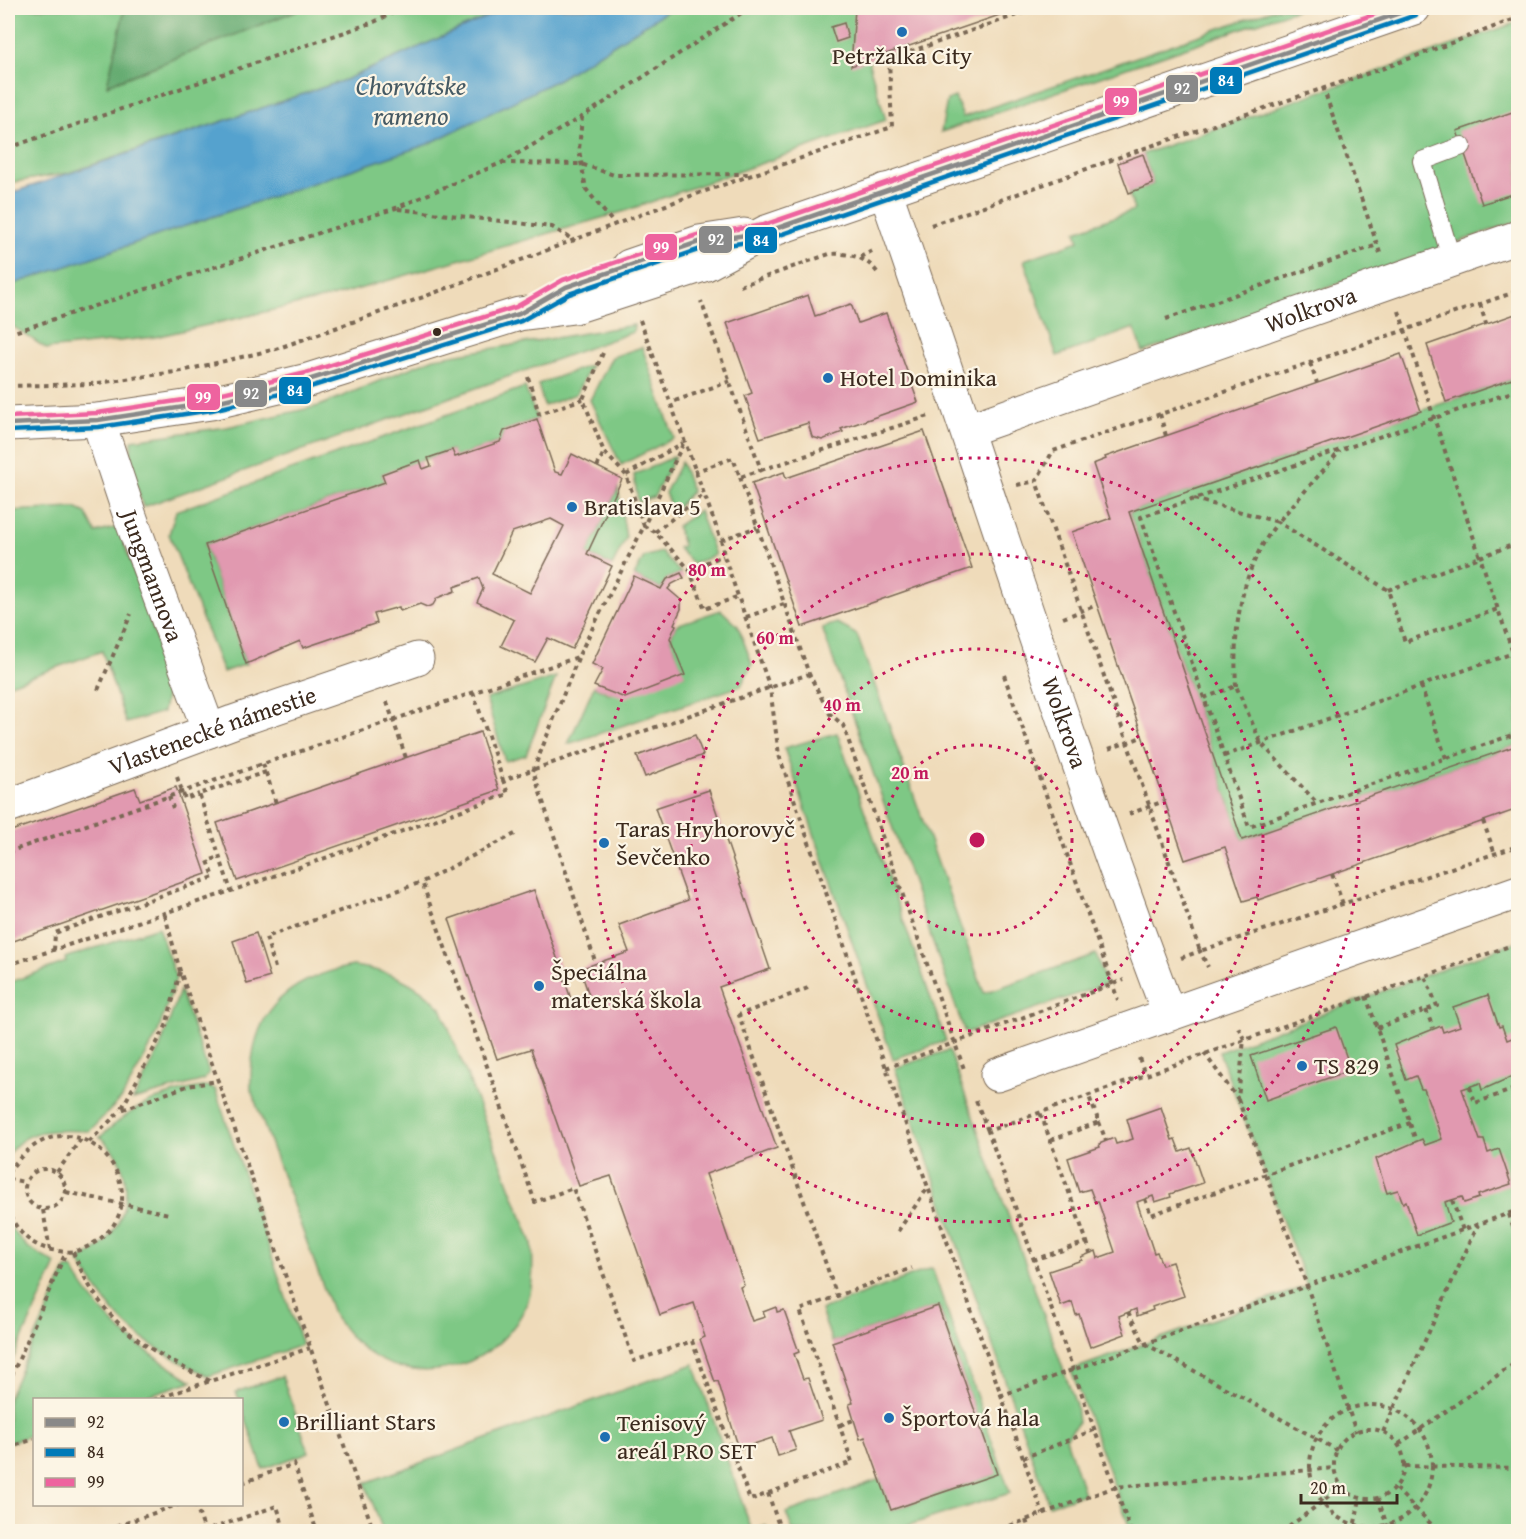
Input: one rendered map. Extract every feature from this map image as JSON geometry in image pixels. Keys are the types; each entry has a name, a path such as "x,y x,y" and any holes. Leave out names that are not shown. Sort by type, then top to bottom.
{"street":[{"path":"8,424 98,420 211,403 309,380 519,314 566,287 699,242 766,232 1414,8"},
{"name":"Wolkrova","path":"885,190 1032,630 1169,1014"},
{"name":"Wolkrova","path":"967,430 1518,237"},
{"name":"Jungmannova","path":"98,420 154,583 209,731"},
{"name":"Vlastenecké námestie","path":"8,806 209,731 417,659"},
{"path":"980,1083 1128,1028 1518,892"}],"lane":[{"path":"1452,261 1422,161 1462,146"}],"path":[{"path":"8,148 374,22 403,8"},
{"path":"8,334 396,208 501,163 582,117 749,8"},
{"path":"889,59 1037,8"},
{"path":"860,257 901,236 1518,18"},
{"path":"8,386 91,384 182,371 276,349 755,174 892,127 889,52"},
{"path":"1323,87 1480,557 1516,652 1518,667"},
{"path":"582,117 579,150 586,189 615,225"},
{"path":"501,163 581,164 614,175 755,174"},
{"path":"396,208 552,227 575,241"},
{"path":"1166,319 1377,245"},
{"path":"730,289 829,254 860,257 879,276"},
{"path":"1200,951 1036,481 1053,451 1518,291"},
{"path":"690,303 710,296"},
{"path":"700,300 761,470"},
{"path":"1480,304 1486,324"},
{"path":"631,323 647,318"},
{"path":"640,320 683,443 721,540 724,556 770,688 779,755 1000,1396 1043,1514"},
{"path":"603,353 583,399 604,452 626,475 644,526 655,532 689,569 705,609 739,596"},
{"path":"1310,363 1317,383"},
{"path":"528,377 539,414 583,399"},
{"path":"675,401 730,381"},
{"path":"1518,390 1141,517 1249,826 1518,733"},
{"path":"740,477 934,414"},
{"path":"1160,414 1166,436"},
{"path":"626,475 683,443"},
{"path":"596,964 533,771 578,657 683,443"},
{"path":"1317,803 1261,743 1236,686 1234,648 1243,585 1269,533 1341,450"},
{"path":"597,466 604,452"},
{"path":"694,472 734,458 809,674 830,714 843,725 954,1042 980,1083 988,1131 1071,1370 1131,1532"},
{"path":"655,532 703,495"},
{"path":"1193,499 1278,522 1388,590 1405,642 1498,609"},
{"path":"721,540 757,527"},
{"path":"1388,590 1518,543"},
{"path":"689,569 724,556"},
{"path":"98,690 137,601 154,583"},
{"path":"746,617 784,604"},
{"path":"1224,756 1516,652"},
{"path":"8,852 578,657"},
{"path":"503,780 809,674"},
{"path":"1004,675 1145,1074"},
{"path":"1204,698 1236,686"},
{"path":"1421,686 1446,758"},
{"path":"8,965 165,915 508,794 473,692"},
{"path":"393,719 406,758"},
{"path":"263,764 276,803"},
{"path":"180,785 185,799 266,772"},
{"path":"199,794 231,891"},
{"path":"169,796 173,808"},
{"path":"1483,821 1495,854"},
{"path":"275,968 266,937 422,882 515,834"},
{"path":"886,1068 1200,951 1518,846"},
{"path":"54,950 56,933 199,880 214,877 208,861 220,857"},
{"path":"1332,874 1343,904"},
{"path":"422,882 535,1202 573,1188 634,1361 692,1341 750,1500 852,1461 800,1310 912,1268"},
{"path":"165,915 180,971 374,1532"},
{"path":"988,1131 1518,943"},
{"path":"89,1142 121,1110 166,1026 180,971"},
{"path":"1377,1028 1437,1006 1425,976"},
{"path":"808,988 739,1015 837,1296"},
{"path":"1366,996 1416,1141"},
{"path":"1426,1010 1433,1028"},
{"path":"1238,1099 1244,1039"},
{"path":"1204,1053 1238,1099 1307,1286 1356,1432"},
{"path":"121,1110 188,1086 218,1081"},
{"path":"1470,1087 1475,1103 1518,1088"},
{"path":"1088,1094 1106,1142"},
{"path":"1040,1112 1090,1253"},
{"path":"1051,1140 1099,1122"},
{"path":"1145,1199 1150,1215 1410,1123"},
{"path":"8,1173 20,1155 34,1143 52,1137 81,1139 104,1152 115,1167 121,1184 116,1220 105,1235 90,1246 73,1252 50,1250 29,1242 15,1228 8,1211"},
{"path":"57,1172 81,1139"},
{"path":"44,1169 57,1172 65,1183 66,1192 56,1207 43,1210 31,1204 27,1198 25,1182 44,1169"},
{"path":"8,1179 25,1182"},
{"path":"898,1231 928,1188"},
{"path":"66,1192 170,1214"},
{"path":"1452,1200 1463,1230"},
{"path":"43,1210 50,1250"},
{"path":"1000,1396 1518,1210"},
{"path":"1509,1214 1518,1243"},
{"path":"1383,1432 1479,1225"},
{"path":"1034,1260 1087,1242"},
{"path":"8,1384 66,1252"},
{"path":"73,1252 83,1276 105,1309 138,1342 210,1381"},
{"path":"1128,1312 1144,1343 1337,1450"},
{"path":"159,1398 310,1348"},
{"path":"1399,1444 1518,1361"},
{"path":"1379,1406 1394,1409 1420,1430 1429,1448 1432,1467 1430,1482 1417,1506 1403,1518 1387,1525 1354,1525 1330,1512 1321,1502 1314,1487 1310,1471 1311,1455 1316,1440 1324,1427 1348,1409 1379,1406"},
{"path":"840,1425 854,1420"},
{"path":"1374,1429 1383,1432 1399,1444 1405,1466 1396,1489 1378,1498 1360,1499 1342,1487 1334,1468 1337,1450 1342,1442 1356,1432 1374,1429"},
{"path":"1023,1458 1094,1430"},
{"path":"8,1448 33,1439"},
{"path":"243,1483 294,1464 317,1532"},
{"path":"1405,1466 1518,1468"},
{"path":"993,1532 1115,1487 1334,1468"},
{"path":"1282,1532 1342,1487"},
{"path":"1396,1489 1417,1506 1439,1532"},
{"path":"768,1493 782,1532"},
{"path":"1378,1498 1389,1532"},
{"path":"1353,1532 1360,1499"},
{"path":"100,1532 174,1506"},
{"path":"196,1506 205,1531 277,1506 285,1532"},
{"path":"1026,1520 1030,1532"}],"green space":[{"path":"8,8 125,8 108,85 303,8 507,8 345,80 68,173 8,183"},
{"path":"125,8 303,8 107,85"},
{"path":"672,8 877,8 869,64 886,120 622,212 335,296 155,337 47,349 8,323 8,286 428,144 557,80"},
{"path":"1278,8 1301,8 941,132 947,100 955,97 963,117"},
{"path":"1518,22 1518,221 1143,352 1134,328 1057,356 1024,260 1079,241 1076,231 1134,210 1129,193 1153,184 1143,154"},
{"path":"634,325 633,332 143,507 130,465 132,440 227,427 319,406 434,358"},
{"path":"642,347 674,438 621,465 590,400 612,357"},
{"path":"591,365 576,394 544,406 538,384"},
{"path":"1518,377 1518,745 1242,840 1129,512"},
{"path":"525,387 537,419 504,431 500,442 455,457 451,450 382,474 385,482 205,545 246,664 223,672 169,534 176,511"},
{"path":"675,456 654,497 638,502 634,475"},
{"path":"681,462 692,491 673,512 665,493"},
{"path":"618,488 626,538 612,566 587,554"},
{"path":"75,508 86,513 96,533 118,527 146,605 164,668 168,685 163,712 126,723 102,651 8,685 8,511"},
{"path":"699,511 715,555 693,564 678,548 683,546 677,526"},
{"path":"661,552 681,573 667,579 661,589 634,576 644,557"},
{"path":"721,610 738,626 752,664 741,686 568,744 594,686 610,694 612,691 684,675 670,638 676,625"},
{"path":"837,623 857,635 984,993 1096,954 1106,984 965,1033 822,628"},
{"path":"556,677 526,755 505,761 486,699"},
{"path":"837,733 946,1041 893,1059 784,748"},
{"path":"158,927 176,978 157,1035 122,1098 89,1131 55,1131 33,1135 15,1146 8,1156 8,983 66,962 65,958"},
{"path":"1518,941 1518,1222 1512,1225 1518,1243 1518,1531 1131,1531 1071,1370 1307,1286 1219,1052"},
{"path":"353,966 379,971 401,979 421,991 441,1008 532,1243 531,1288 527,1303 516,1324 500,1342 460,1365 437,1370 414,1370 391,1365 359,1345 334,1316 251,1090 256,1041 263,1022 274,1005 289,991 307,980"},
{"path":"180,990 209,1073 204,1080 133,1100 160,1048"},
{"path":"949,1050 1076,1405 1078,1423 1066,1438 1084,1494 1049,1505 895,1068"},
{"path":"208,1086 215,1089 302,1345 209,1376 148,1343 133,1331 106,1302 79,1261 106,1241 115,1228 125,1201 124,1174 119,1161 100,1137 125,1116 149,1102"},
{"path":"8,1225 27,1247 56,1264 8,1370"},
{"path":"72,1268 96,1304 124,1333 156,1358 192,1381 140,1398 33,1398 33,1434 8,1443 8,1398 66,1269"},
{"path":"932,1268 1010,1493 890,1531 793,1531 786,1513 880,1479 892,1510 996,1474 939,1306 832,1342 821,1310"},
{"name":"Tenisový areál PRO SET","path":"694,1364 752,1531 383,1531 365,1483"},
{"path":"282,1376 309,1452 263,1469 243,1411 243,1398 239,1398 236,1392"},
{"path":"766,1526 768,1531 752,1531"}],"water":[{"name":"Chorvátske rameno","path":"507,8 672,8 557,80 428,144 8,286 8,194 345,80"}],"building":[{"name":"Petržalka City","path":"855,8 1020,8 851,66"},
{"path":"844,23 848,38 836,42 831,27"},
{"path":"1518,110 1518,192 1482,204 1457,131"},
{"path":"1143,154 1153,184 1129,193 1118,163"},
{"name":"Hotel Dominika","path":"808,295 815,316 851,304 858,323 886,313 918,402 841,429 843,432 822,440 812,437 808,423 760,438 745,396 752,393 727,323"},
{"path":"1518,313 1518,377 1446,402 1427,345"},
{"path":"1401,354 1421,411 1129,512 1242,840 1518,745 1518,809 1258,900 1257,897 1243,901 1225,847 1185,860 1072,532 1111,518 1093,464 1106,459 1105,457"},
{"path":"537,419 555,472 562,474 572,454 622,479 587,554 612,566 572,649 548,638 535,662 501,646 514,620 477,602 483,589 479,578 454,587 455,591 437,598 433,605 427,607 420,604 400,611 399,607 374,614 377,623 303,648 300,641 246,664 205,545 385,482 382,474 420,460 423,469 431,466 428,458 452,450 455,457 500,442 504,431","holes":["551,519 564,526 530,593 492,574 512,532"]},
{"path":"924,431 972,568 802,627 752,483 784,472 786,478"},
{"path":"681,573 684,578 672,584 668,589 681,600 681,609 670,638 685,675 625,698 594,686 603,669 592,664 634,576 661,589 667,579"},
{"path":"480,732 499,790 237,881 217,823"},
{"path":"695,735 703,755 645,777 637,756"},
{"path":"176,787 206,874 8,943 8,832 135,788 140,800"},
{"path":"709,790 770,969 719,987 777,1148 706,1174 744,1285 740,1287 752,1321 765,1317 763,1312 776,1307 777,1312 784,1310 799,1352 794,1354 803,1379 808,1378 822,1420 789,1431 796,1450 778,1456 772,1438 739,1449 718,1381 715,1382 700,1339 705,1337 694,1303 660,1315 611,1176 579,1186 531,1049 497,1059 449,919 534,890 572,1002 589,995 580,969 629,952 619,925 688,900 655,808"},
{"path":"256,933 270,977 247,984 233,941"},
{"path":"1488,995 1499,1027 1502,1026 1507,1040 1517,1036 1518,1074 1482,1090 1480,1083 1462,1089 1480,1140 1484,1140 1488,1153 1499,1149 1511,1184 1478,1195 1479,1198 1464,1203 1462,1197 1445,1202 1451,1222 1417,1235 1406,1201 1403,1203 1398,1190 1387,1193 1376,1159 1422,1139 1425,1145 1442,1139 1424,1089 1421,1089 1416,1076 1406,1080 1394,1045 1441,1026 1443,1032 1460,1026 1453,1007"},
{"name":"TS 829","path":"1336,1027 1351,1070 1266,1100 1251,1056"},
{"path":"1161,1107 1172,1140 1175,1139 1180,1152 1191,1148 1203,1183 1170,1194 1171,1197 1155,1202 1153,1196 1137,1202 1154,1253 1157,1252 1162,1265 1172,1262 1184,1296 1152,1307 1153,1310 1137,1316 1136,1309 1119,1316 1125,1334 1090,1347 1079,1314 1076,1315 1072,1302 1061,1306 1049,1271 1082,1260 1081,1257 1096,1251 1098,1258 1115,1252 1098,1201 1095,1202 1090,1189 1079,1192 1068,1158 1100,1147 1099,1144 1114,1138 1116,1144 1133,1139 1127,1119"},
{"path":"938,1306 997,1474 891,1510 865,1437 860,1439 849,1404 853,1403 832,1342"}],"transit line":[{"name":"99","path":"8,417 97,413 210,396 306,373 516,307 563,280 697,235 764,225 1392,8"},
{"name":"92","path":"8,424 98,420 211,403 308,380 519,314 566,287 699,242 766,232 1414,8"},
{"name":"84","path":"8,431 99,427 212,410 310,387 521,321 569,294 701,249 768,239 1416,15"}],"place":[{"name":"Petržalka City","path":"902,32"},
{"name":"Hotel Dominika","path":"828,378"},
{"name":"Bratislava 5","path":"572,507"},
{"name":"Taras Hryhorovyč Ševčenko","path":"604,843"},
{"name":"Špeciálna materská škola","path":"539,986"},
{"name":"TS 829","path":"1302,1066"},
{"name":"Športová hala","path":"889,1418"},
{"name":"Brilliant Stars","path":"284,1422"},
{"name":"Tenisový areál PRO SET","path":"605,1437"}]}
